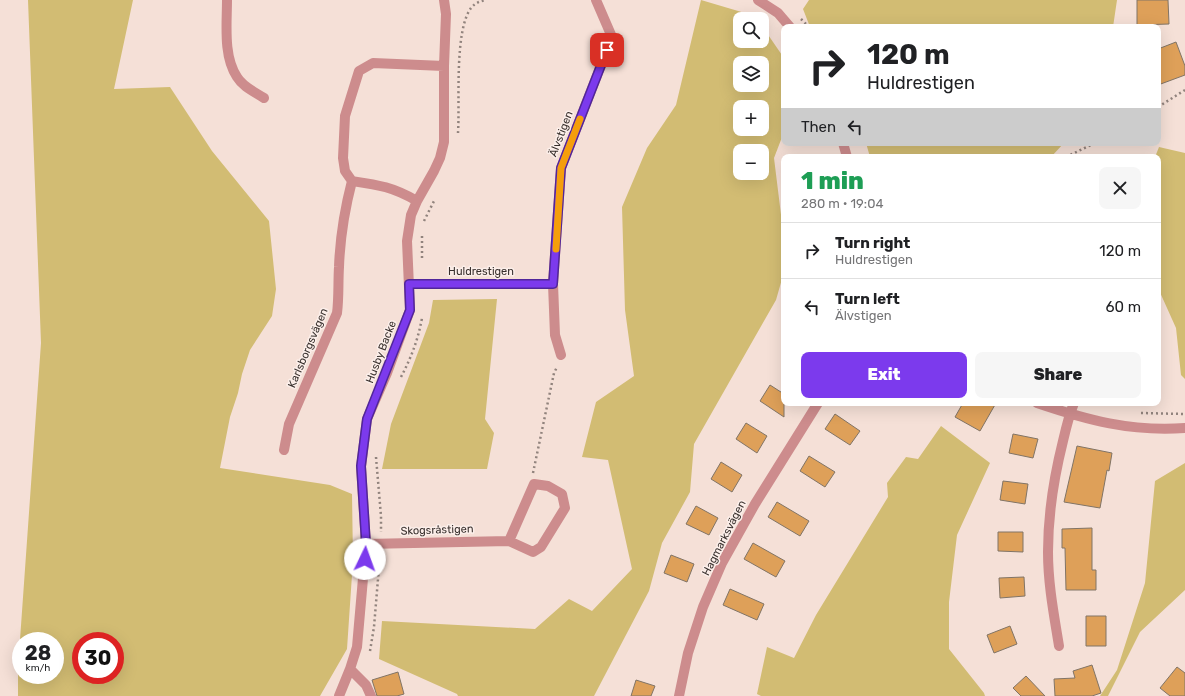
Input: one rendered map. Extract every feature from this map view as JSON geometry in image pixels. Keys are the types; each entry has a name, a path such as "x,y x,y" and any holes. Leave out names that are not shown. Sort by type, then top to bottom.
{"street":[{"path":"227,0 227,40 230,62 237,78 246,87 264,98"},
{"name":"Husby Backe","path":"339,696 357,647 366,544 361,466 367,419 410,310 407,241 411,215 440,158 444,142 446,14 444,0"},
{"name":"Älvstigen","path":"561,355 555,335 553,284 561,168 612,37 596,0"},
{"path":"758,0 778,13 787,24"},
{"path":"417,201 383,185 352,181 346,171 344,158 345,116 359,71 373,63 444,66"},
{"name":"Karlsborgsvägen","path":"284,450 289,424 337,313 342,232 347,200 352,181"},
{"name":"Huldrestigen","path":"409,284 553,284"},
{"name":"Hagmarksvägen","path":"680,696 688,653 703,607 722,563 755,504 816,406"},
{"path":"1046,406 1098,422 1131,428 1185,428"},
{"path":"1059,646 1051,594 1048,545 1055,470 1073,406"},
{"path":"509,541 534,484"},
{"name":"Skogsråstigen","path":"366,544 509,541 533,552 541,547 565,508 562,494 548,486 534,484"},
{"path":"350,669 366,685 371,696"}],"path":[{"path":"1161,105 1185,90"},
{"path":"1072,154 1089,146"},
{"path":"534,484 532,477 554,373 561,355"},
{"path":"1138,413 1185,414"}],"shaded area":[{"path":"28,0 133,0 114,89 170,87 212,151 269,221 276,289 272,316 250,350 230,417 220,468 330,485 352,494 353,560 347,649 320,696 18,696 18,684 64,684 64,632 21,632 41,343"},
{"path":"701,0 742,12 733,12 733,48 769,48 769,36 781,54 781,140 774,158 781,215 781,282 776,300 694,444 690,492 662,543 649,591 594,696 458,696 457,694 379,659 382,621 535,629 569,599 592,611 632,569 608,460 582,457 596,402 634,376 625,310 622,207 647,148 676,105"},
{"path":"809,0 1117,0 1113,24 809,24 803,9"},
{"path":"867,146 1061,146 1054,154 869,154"},
{"path":"1159,147 1185,153 1185,379 1181,375 1176,328 1161,295 1161,154 1156,154"},
{"path":"497,299 485,419 494,433 487,469 382,469 391,424 429,323 433,300"},
{"path":"941,426 990,463 957,535 949,602 949,649 985,696 761,696 757,694 767,647 794,658 816,615 888,497 887,483 906,457 918,459"},
{"path":"1185,463 1185,590 1140,632 1108,696 1100,696 1117,670 1145,583 1155,481"}],"building":[{"path":"1137,0 1168,0 1169,24 1137,24"},
{"path":"1176,42 1185,66 1185,75 1161,84 1161,48"},
{"path":"770,385 781,392 781,406 784,406 784,417 760,401"},
{"path":"961,406 994,406 980,431 955,417"},
{"path":"835,414 860,431 850,445 825,429"},
{"path":"746,423 767,436 757,453 736,439"},
{"path":"1013,434 1038,439 1033,458 1009,453"},
{"path":"1077,446 1112,453 1109,471 1107,470 1100,508 1064,502"},
{"path":"809,456 835,472 825,487 800,471"},
{"path":"721,462 742,475 732,492 711,479"},
{"path":"1003,481 1028,484 1025,504 1000,500"},
{"path":"777,502 809,521 800,536 768,517"},
{"path":"696,506 718,518 709,535 686,524"},
{"path":"1092,528 1092,570 1096,570 1096,590 1066,590 1065,548 1062,548 1062,529"},
{"path":"998,532 1023,532 1023,552 998,551"},
{"path":"753,543 785,561 776,577 744,559"},
{"path":"671,555 694,564 687,582 664,573"},
{"path":"1024,577 1025,596 1000,598 999,578"},
{"path":"730,589 764,604 757,620 723,605"},
{"path":"1086,616 1106,616 1106,646 1086,646"},
{"path":"1010,626 1017,644 994,653 987,635"},
{"path":"1092,665 1101,693 1092,696 1055,696 1054,679 1075,678 1073,671"},
{"path":"1177,667 1185,673 1185,696 1170,696 1160,688"},
{"path":"398,672 404,694 397,696 377,696 372,680"},
{"path":"1026,676 1045,696 1021,696 1013,688"},
{"path":"636,680 655,686 651,696 631,696"}],"slow traffic":[{"path":"556,249 561,168 580,119"}],"route":[{"path":"365,559 366,544 361,466 367,419 387,372 410,310 409,284 553,284 561,168 607,50"}]}
